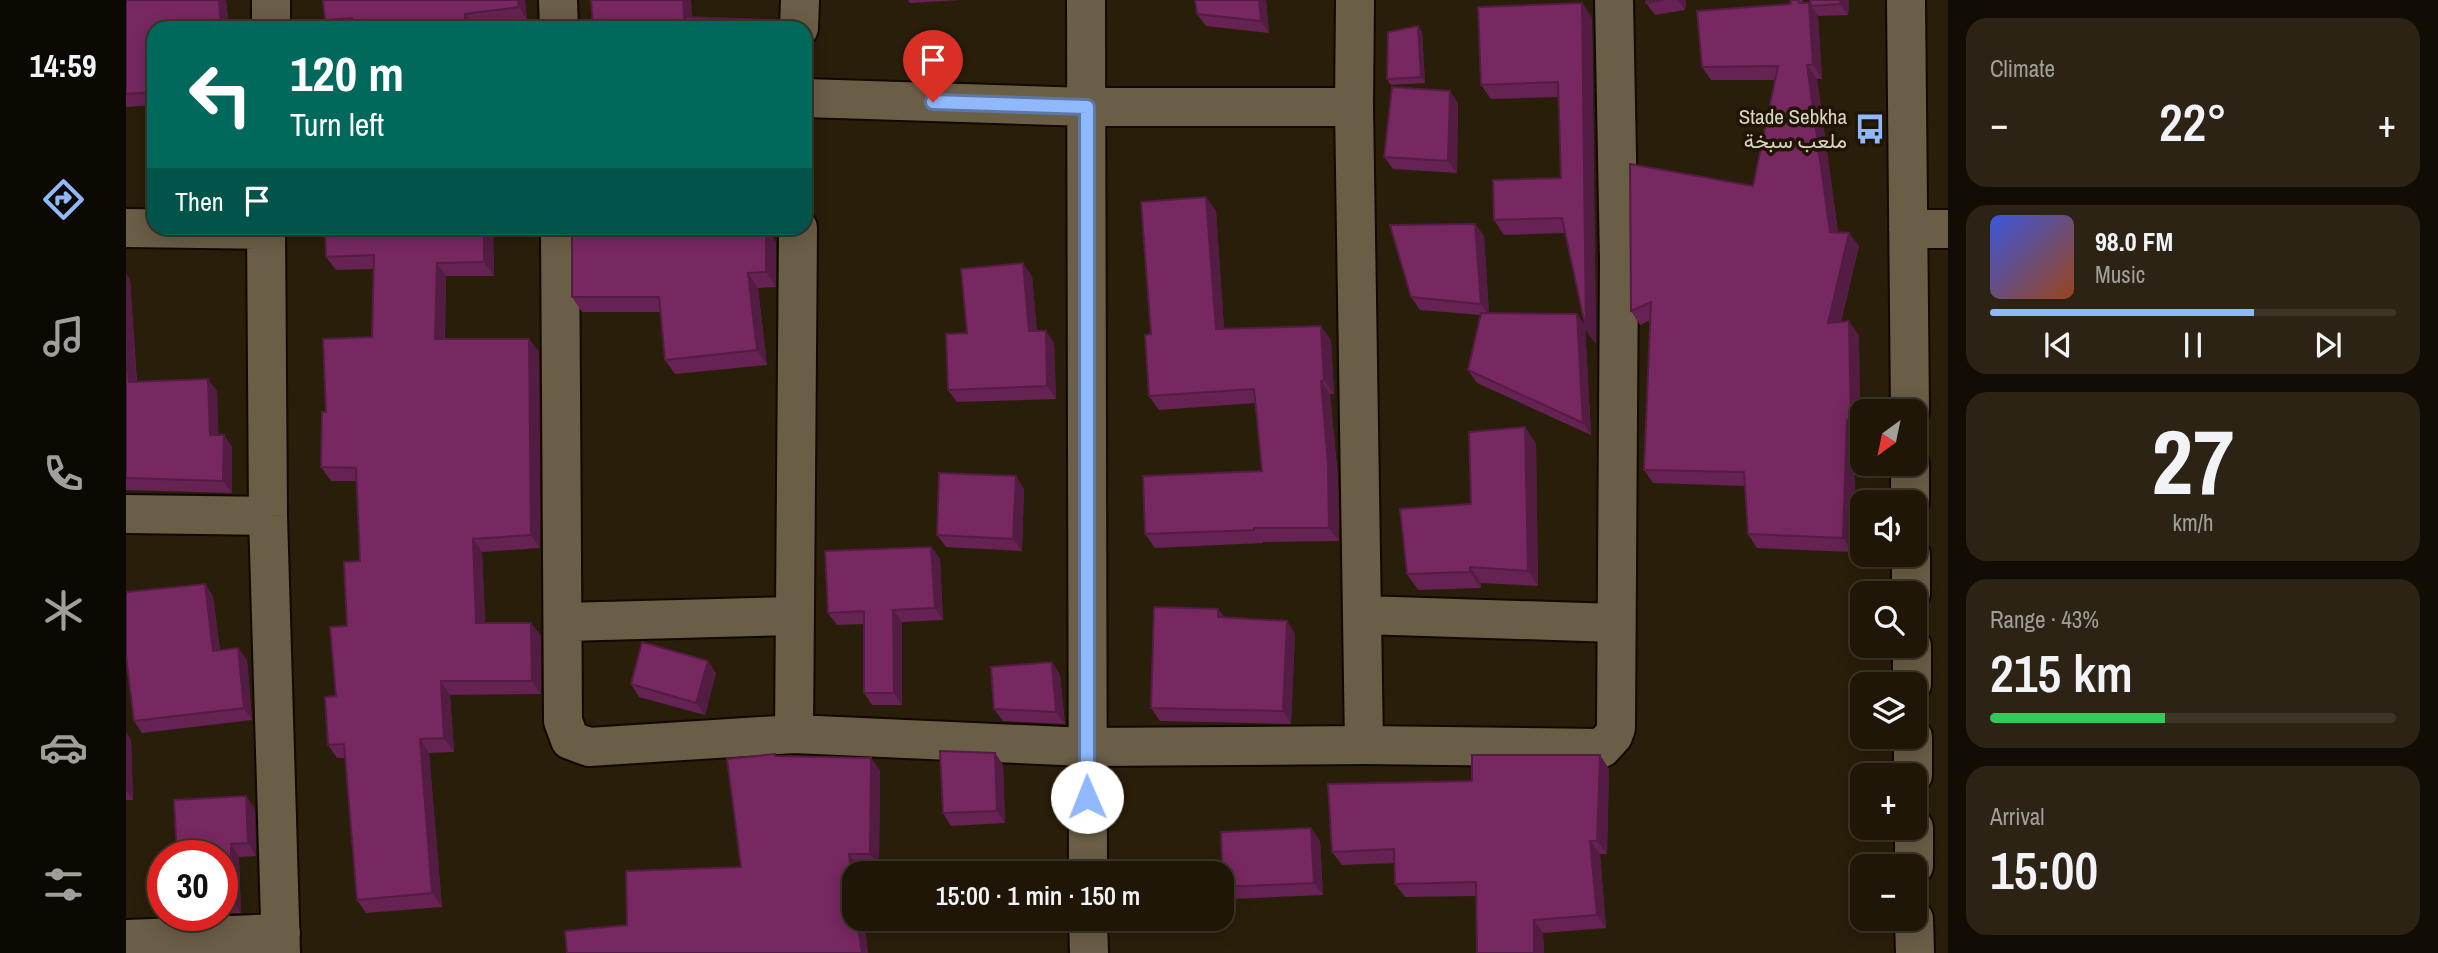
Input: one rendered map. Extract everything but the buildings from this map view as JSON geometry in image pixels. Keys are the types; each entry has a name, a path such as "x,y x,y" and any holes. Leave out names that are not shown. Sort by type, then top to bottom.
{"street":[{"path":"271,0 271,21"},
{"path":"558,0 559,21"},
{"path":"799,21 800,0"},
{"path":"1086,0 1088,861"},
{"path":"1355,0 1354,107 1364,745"},
{"path":"560,235 563,721 570,740 579,745 589,747 794,734 1086,747 1364,745 1602,748 1613,736 1616,727 1619,261 1614,0"},
{"path":"1906,0 1910,399"},
{"path":"812,98 1087,107 1354,107"},
{"path":"126,229 147,229"},
{"path":"1908,229 1948,229"},
{"path":"126,939 281,943 268,516 266,235"},
{"path":"794,734 798,235"},
{"path":"126,514 268,516"},
{"path":"1363,615 1615,624"},
{"path":"564,622 795,617"},
{"path":"1088,931 1089,953"},
{"path":"1914,931 1915,953"}],"place":[{"name":"Stade Sebkha ملعب سبخة","path":"1870,129"}],"route":[{"path":"933,102 1087,107 1087,797"}]}
